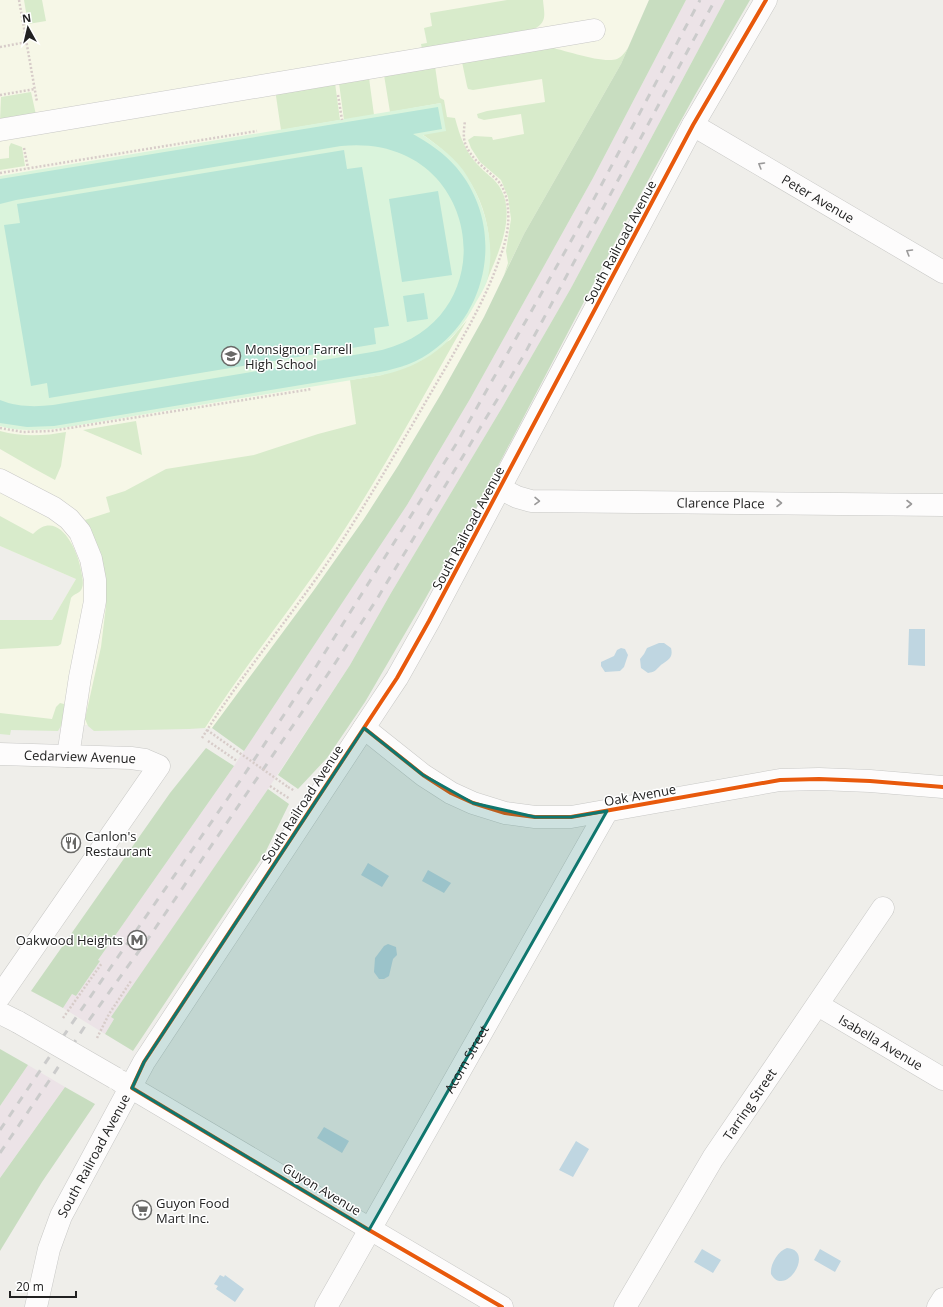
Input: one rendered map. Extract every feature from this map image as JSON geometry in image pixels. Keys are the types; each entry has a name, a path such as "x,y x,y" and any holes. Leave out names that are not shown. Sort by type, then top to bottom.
{"street":[{"name":"South Railroad Avenue","path":"36,1307 48,1254 62,1216 123,1083 144,1062 397,678 417,644 501,488 693,125 766,0"},
{"path":"0,130 594,30"},
{"name":"Peter Avenue","path":"693,125 943,272"},
{"path":"0,480 54,508 69,519 80,532 91,559 95,601 80,677 68,756"},
{"name":"Clarence Place","path":"501,488 517,497 531,501 943,504"},
{"name":"Oak Avenue","path":"364,728 423,775 451,793 474,803 505,813 535,817 571,817 780,780 818,779 870,781 943,787"},
{"name":"Cedarview Avenue","path":"0,754 131,758 145,760 159,766 0,996"},
{"name":"Acorn Street","path":"326,1307 608,811"},
{"name":"Tarring Street","path":"625,1307 713,1158 883,908"},
{"name":"Isabella Avenue","path":"818,1005 943,1079"},
{"name":"Guyon Avenue","path":"9,1018 123,1083 369,1230 502,1307"},
{"path":"938,1307 943,1299"}],"path":[{"path":"19,0 38,103"},
{"path":"0,47 26,42"},
{"path":"0,95 35,88"},
{"path":"338,90 342,120"},
{"path":"202,738 227,699 338,547 464,335 496,268 508,228 509,220 506,195 499,182 483,168 468,148 465,141 465,121"},
{"path":"0,173 257,131"},
{"path":"24,147 28,168"},
{"path":"0,428 23,432 51,431 312,389"},
{"path":"207,730 297,792"},
{"path":"208,741 237,760"},
{"path":"270,786 292,800"},
{"path":"63,1018 102,963"},
{"path":"97,1038 109,1014 131,981"}],"highlighted area":[{"path":"364,728 423,775 473,803 535,817 571,817 607,811 369,1230 132,1088 144,1062"}],"shaded area":[{"name":"Monsignor Farrell High School","path":"0,0 649,0 621,64 524,234 484,317 441,394 398,466 364,519 314,590 212,728 0,723 0,620 52,620 76,579 0,546"},
{"path":"686,0 725,0 571,288 350,665 268,789 112,1017 114,1019 105,1034 63,1008 72,994 76,996 100,961 98,960 234,766 407,505 470,399 593,178"},
{"path":"28,1065 65,1087 0,1178 0,1106"}],"green space":[{"path":"24,0 42,0 46,21 28,24"},
{"path":"507,0 543,0 543,20 534,29 422,49 421,44 427,43 424,28 432,26 430,13"},
{"path":"649,0 686,0 593,178 470,399 407,505 244,751 212,728 314,590 364,519 398,466 441,394 484,317 524,234 621,64"},
{"path":"725,0 750,0 695,95 633,208 475,510 424,601 365,702 327,758 298,789 278,775 350,665 391,593 503,406 571,288"},
{"path":"549,47 603,60 617,59 628,48 621,64 524,234 504,275 508,263 506,251 511,219 508,197 501,180 480,162 468,140 474,136 492,137 493,140 524,134 521,114 484,120 478,118 477,114 487,111 545,102 542,79 473,90 468,89 462,62"},
{"path":"435,66 439,94 440,98 444,100 447,117 455,118 461,137 470,155 481,169 497,183 504,197 507,209 504,235 486,283 489,260 489,238 479,198 469,180 456,164 440,148 422,134 441,103 390,112 384,75"},
{"path":"369,78 374,115 344,120 339,83"},
{"path":"335,83 340,120 281,130 276,96 277,93"},
{"path":"31,92 36,115 0,121 1,97"},
{"path":"441,103 446,131 423,135 453,158 463,170 474,188 488,227 490,241 490,268 483,291 466,319 447,342 436,351 411,366 382,375 62,428 23,430 0,426 0,176"},
{"path":"438,107 442,129 413,134 441,153 456,167 471,189 481,213 485,237 484,262 479,287 469,310 454,331 429,354 409,364 380,372 54,426 27,427 0,423 0,400 26,406 53,405 372,352 416,336 446,308 461,272 463,234 451,198 426,168 389,150 341,146 16,200 0,204 0,179"},
{"path":"11,143 22,147 25,166 0,170 0,159 9,158 9,147"},
{"path":"344,150 347,169 362,167 389,326 374,328 376,344 49,398 47,383 31,386 4,225 20,223 17,204"},
{"path":"438,191 452,275 402,282 389,199"},
{"path":"424,293 428,319 407,322 403,296"},
{"path":"467,320 351,519 317,570 236,682 205,728 94,731 88,726 85,719 101,647 106,606 106,586 85,520 110,512 106,497 125,491 166,469 254,455 318,434 356,424 350,380 382,375 450,340"},
{"path":"136,421 142,455 83,430"},
{"path":"0,431 33,435 66,432 61,466 55,480 0,449"},
{"path":"0,516 33,534 42,527 50,526 58,528 71,542 79,561 83,586 80,591 71,598 61,644 58,646 0,649 0,620 52,620 76,579 0,546"},
{"path":"60,703 64,704 65,715 58,731 11,730 10,735 0,734 0,713 52,719 56,707"},
{"path":"206,748 234,766 98,960 100,961 76,996 72,994 63,1008 31,991 170,793"},
{"path":"268,789 289,804 265,853 133,1051 105,1034 114,1019 111,1017"},
{"path":"0,1049 28,1065 0,1106"},
{"path":"65,1087 95,1104 42,1182 0,1251 0,1178"}],"water":[{"path":"909,629 925,629 925,666 908,665"},
{"path":"659,643 664,643 671,648 671,655 662,665 653,672 648,673 641,668 640,659 647,648"},
{"path":"621,648 625,649 628,655 624,667 620,671 605,672 601,666 601,662 614,656 617,650"},
{"path":"368,863 389,876 382,887 361,875"},
{"path":"428,870 451,883 444,893 422,881"},
{"path":"388,944 396,947 397,955 393,959 389,976 384,979 379,979 374,972 375,958 384,946"},
{"path":"324,1127 349,1141 342,1153 317,1138"},
{"path":"576,1141 589,1149 573,1177 559,1170"},
{"path":"787,1248 795,1251 799,1256 798,1264 790,1277 783,1281 777,1280 771,1274 773,1262 781,1252"},
{"path":"702,1249 721,1260 713,1273 694,1262"},
{"path":"820,1249 841,1261 835,1272 814,1260"},
{"path":"220,1275 224,1277 225,1275 244,1289 235,1302 216,1289 218,1286 214,1284"}],"railway":[{"path":"0,1130 244,775 317,665 458,441 580,225 700,0"},
{"path":"0,1153 87,1023 152,933 330,671 377,599 524,355 715,0"}],"cycle path":[{"path":"502,1307 369,1230 132,1088 144,1062 397,678 429,621 693,125 766,0"},
{"path":"364,728 423,775 451,793 473,803 505,813 535,817 571,817 780,780 819,779 870,781 943,787"}],"place":[{"name":"Monsignor Farrell High School","path":"231,356"},
{"name":"Canlon's Restaurant","path":"71,843"},
{"name":"Oakwood Heights","path":"137,940"},
{"name":"Guyon Food Mart Inc.","path":"142,1210"}]}
